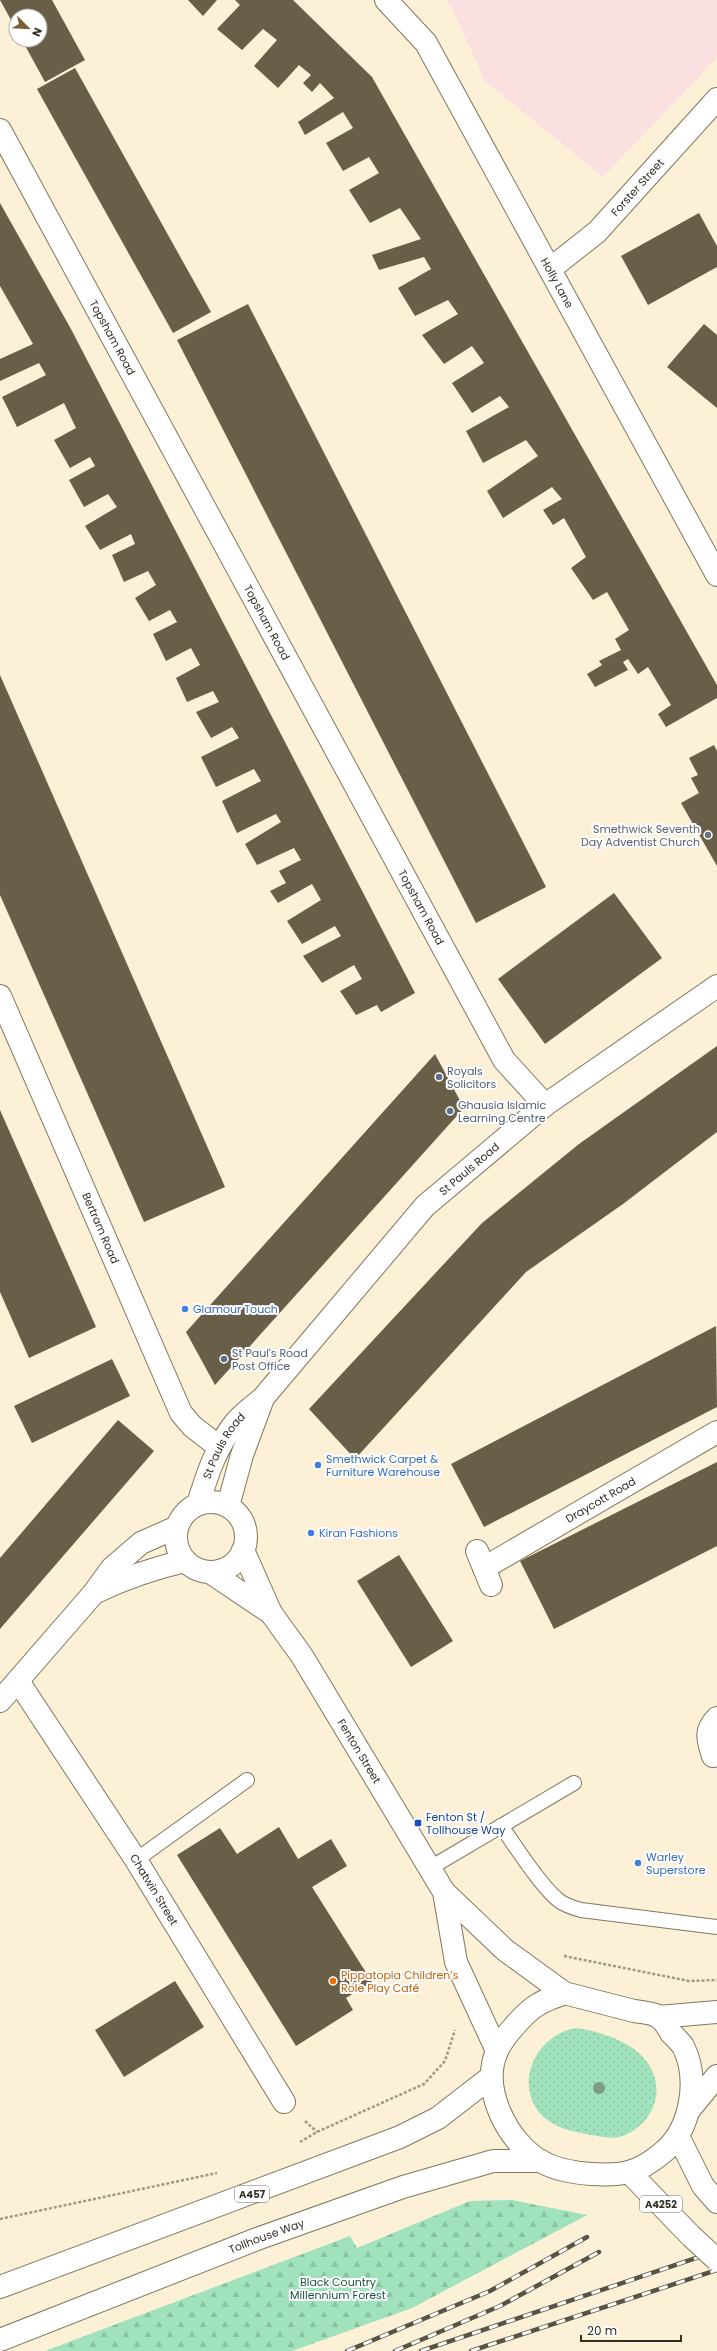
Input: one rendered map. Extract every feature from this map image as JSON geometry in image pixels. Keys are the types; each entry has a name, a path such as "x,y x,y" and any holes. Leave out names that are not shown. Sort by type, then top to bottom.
{"main road":[{"name":"Holly Lane","path":"386,0 426,42 717,574"},
{"name":"Forster Street","path":"550,269 596,232 717,99"},
{"name":"Topsham Road","path":"0,130 504,1060 545,1105"},
{"name":"St Pauls Road","path":"198,1504 208,1470 219,1447 236,1422 263,1398 426,1206 545,1105 717,986"},
{"name":"Bertram Road","path":"0,996 181,1413 192,1426 219,1447"},
{"name":"St Pauls Road","path":"228,1506 242,1455 263,1398"},
{"name":"Draycott Road","path":"484,1568 717,1432"},
{"path":"213,1502 228,1506 240,1518 242,1523 246,1534 243,1550 236,1562 224,1570 210,1572 196,1569 185,1561 176,1545 177,1527 185,1513 198,1504 213,1502"},
{"path":"0,1701 93,1594 112,1568 141,1543 177,1527"},
{"name":"Fenton Street","path":"243,1550 271,1614 302,1656 444,1892 504,1950 564,1993"},
{"path":"93,1594 122,1580 154,1568 185,1561"},
{"name":"Fenton Street","path":"210,1572 271,1614"},
{"name":"Chatwin Street","path":"18,1681 136,1860 284,2102"},
{"path":"713,1756 707,1736 710,1726 717,1718"},
{"name":"Fenton Street","path":"444,1892 456,1962 497,2051"},
{"path":"717,2012 658,2017 564,1993 538,2004 514,2026 497,2051 491,2077 496,2106 506,2127 520,2143 541,2161 559,2169 582,2174 607,2175 630,2173 654,2160 664,2152 678,2136 689,2110 717,2076"},
{"path":"658,2017 683,2046 692,2074 689,2110"},
{"name":"A457","path":"0,2287 400,2137 438,2118 491,2077"},
{"path":"678,2136 703,2186 717,2202"},
{"name":"Tollhouse Way","path":"0,2340 257,2239 403,2187 493,2161 541,2161"},
{"name":"A4252","path":"630,2173 691,2236 717,2260"}],"lane":[{"path":"136,1860 247,1780"},
{"path":"430,1868 574,1783"},
{"path":"501,1826 549,1890 560,1901 570,1906 581,1910 717,1928"}],"path":[{"path":"562,1955 689,1981 717,1980"},
{"path":"298,2143 316,2132 424,2084 445,2061 457,2025"},
{"path":"0,2219 222,2172"}],"shaded area":[{"path":"446,0 717,0 717,58 603,177 485,81 451,6"}],"green space":[{"path":"576,2028 593,2031 628,2045 642,2056 650,2067 655,2078 655,2100 651,2111 645,2121 636,2129 621,2137 604,2137 577,2132 555,2125 543,2117 531,2098 529,2085 530,2072 534,2060 541,2048 551,2039 563,2032"},
{"name":"Black Country Millennium Forest","path":"512,2200 587,2215 412,2308 292,2351 45,2351 350,2236 357,2248 470,2201"}],"building":[{"path":"0,0 52,0 85,60 45,82 26,48 48,48 48,8 8,8 8,14"},
{"path":"188,0 217,0 203,16"},
{"path":"235,0 293,0 372,77 717,685 717,698 666,727 658,714 671,705 648,667 638,674 628,659 623,662 628,670 595,687 587,674 602,665 599,661 621,650 615,639 629,630 607,592 593,600 571,568 586,557 564,518 553,525 543,510 562,499 552,487 503,518 487,491 538,456 526,440 483,463 466,431 509,407 500,396 472,413 452,383 484,363 472,346 444,364 422,335 458,314 448,300 415,316 398,288 431,269 424,257 379,270 372,255 421,239 400,208 370,223 349,190 379,173 369,157 343,171 326,143 353,128 343,112 305,135 298,122 334,98 320,83 312,92 303,83 311,75 299,65 278,88 254,66 277,40 263,29 242,50 217,29 240,5"},
{"path":"75,68 211,312 173,333 37,89"},
{"path":"0,203 71,329 415,993 381,1012 377,1005 356,1015 340,991 362,979 354,965 322,983 303,956 341,936 335,926 302,944 287,921 321,900 312,884 278,903 270,891 286,883 279,871 301,860 294,848 257,865 245,844 281,822 276,814 237,833 222,801 261,781 254,769 216,787 201,757 239,738 232,727 211,738 196,712 219,702 213,691 187,702 176,678 200,665 191,648 166,661 153,634 177,622 170,610 149,621 135,598 156,585 148,571 124,582 112,555 135,544 131,534 100,550 85,526 117,507 108,494 84,507 69,480 95,466 90,457 70,468 54,440 76,428 64,403 17,427 2,397 46,375 39,363 0,381 0,359 33,344 0,286"},
{"path":"699,213 717,246 717,267 648,305 621,256"},
{"path":"248,304 546,887 476,923 177,340"},
{"path":"704,324 717,335 717,408 667,367"},
{"path":"0,675 225,1187 144,1222 0,895"},
{"name":"Smethwick Seventh Day Adventist Church","path":"714,745 717,751 717,866 681,803 699,793 691,778 698,775 689,758"},
{"path":"614,893 662,958 545,1044 498,979"},
{"path":"717,1046 717,1132 623,1204 526,1272 355,1459 309,1409 482,1223 579,1144"},
{"path":"435,1054 464,1108 215,1385 186,1332"},
{"path":"0,1110 96,1327 29,1358 0,1292"},
{"path":"716,1326 717,1407 484,1527 451,1464"},
{"path":"112,1359 130,1396 32,1443 14,1406"},
{"path":"118,1420 154,1451 0,1629 0,1558"},
{"path":"717,1462 717,1546 554,1629 520,1561"},
{"path":"399,1555 453,1641 411,1667 357,1581"},
{"path":"279,1827 298,1859 331,1839 347,1866 312,1887 372,1982 346,1998 353,2010 296,2046 177,1855 220,1828 237,1854"},
{"path":"175,1981 204,2027 124,2077 95,2030"}],"railway":[{"path":"347,2351 490,2291 587,2237"},
{"path":"421,2351 717,2251"},
{"path":"395,2351 500,2306 599,2252"},
{"path":"471,2351 717,2270"}],"place":[{"name":"Smethwick Seventh Day Adventist Church","path":"708,835"},
{"name":"Royals Solicitors","path":"439,1077"},
{"name":"Ghausia Islamic Learning Centre","path":"450,1111"},
{"name":"Glamour Touch","path":"185,1309"},
{"name":"St Paul's Road Post Office","path":"224,1359"},
{"name":"Smethwick Carpet & Furniture Warehouse","path":"318,1465"},
{"name":"Kiran Fashions","path":"311,1533"},
{"name":"Fenton St / Tollhouse Way","path":"418,1823"},
{"name":"Warley Superstore","path":"638,1863"},
{"name":"Pippatopia Children’s Role Play Café","path":"333,1981"}]}
